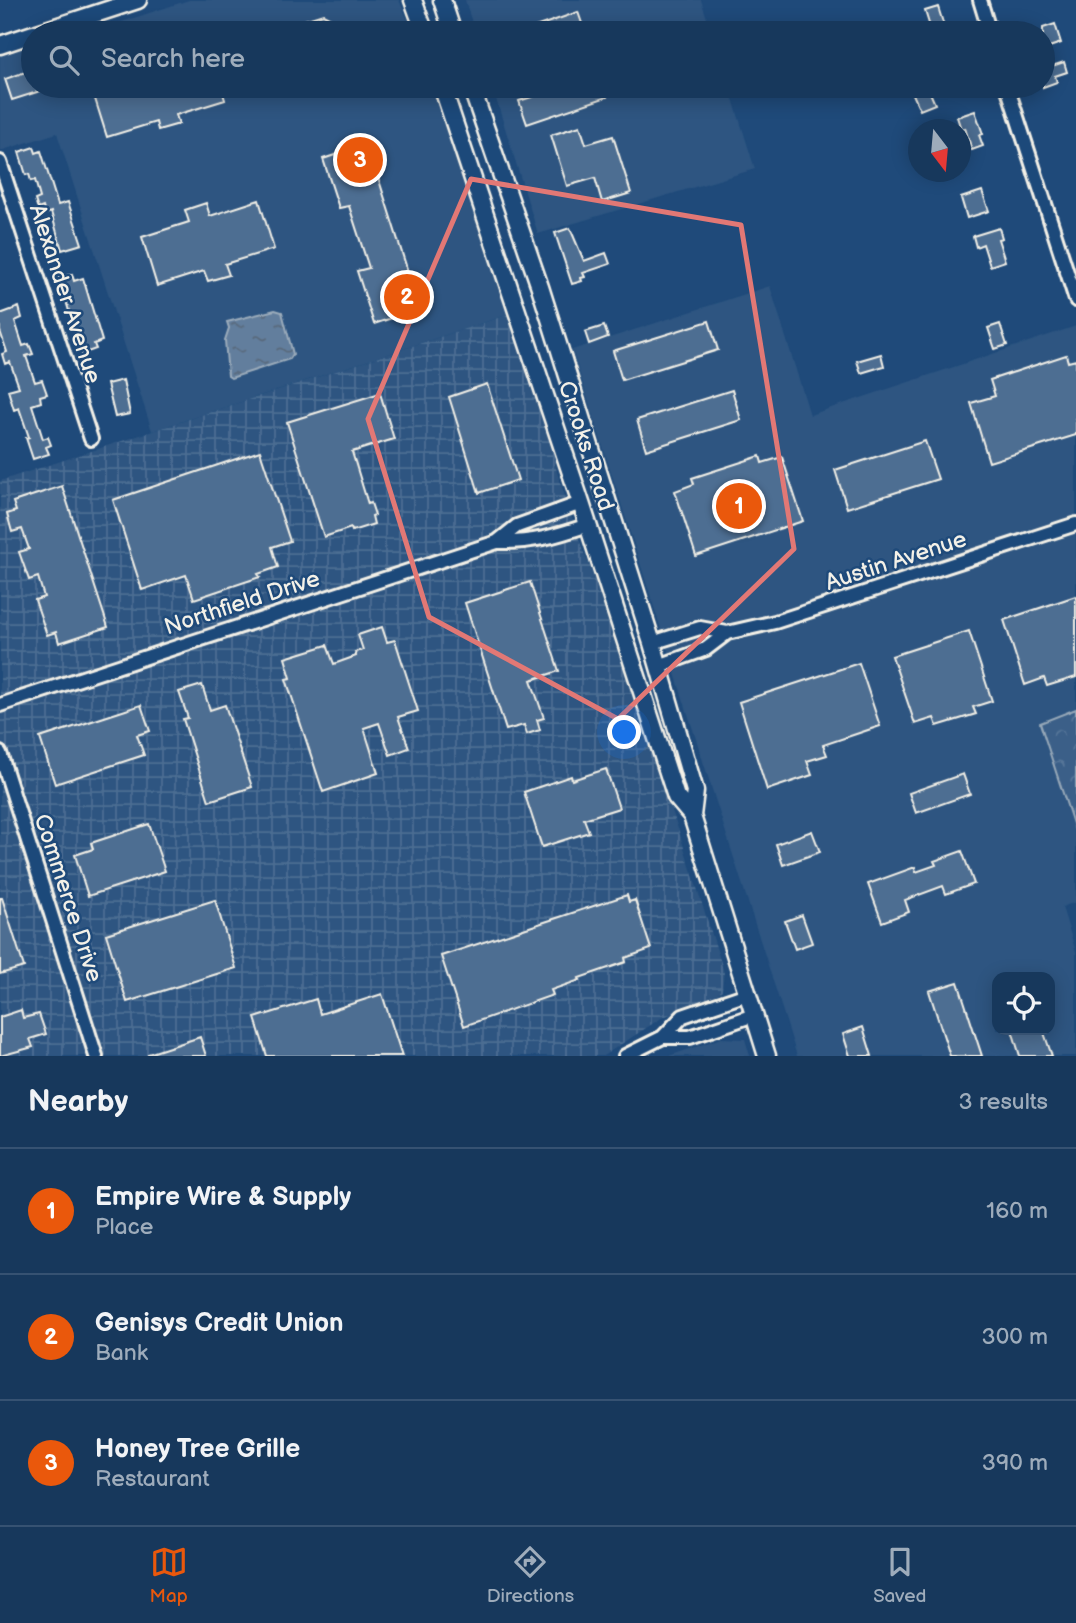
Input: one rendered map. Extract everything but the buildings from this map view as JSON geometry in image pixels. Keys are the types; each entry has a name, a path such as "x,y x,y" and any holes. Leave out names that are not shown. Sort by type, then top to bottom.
{"main road":[{"path":"74,21 138,0"},
{"path":"414,0 421,21"},
{"path":"442,0 449,21"},
{"path":"0,45 21,38"},
{"name":"Crooks Road","path":"446,98 589,525 676,797 692,816 767,1056"},
{"name":"Crooks Road","path":"475,98 583,423 659,666 695,790 692,816"},
{"path":"475,183 489,196 502,197 507,193"},
{"path":"552,415 564,427 577,427 583,423"},
{"path":"581,503 597,503 614,519"},
{"path":"628,648 644,666 659,666"}],"street":[{"path":"980,0 986,21"},
{"path":"1011,98 1076,300"},
{"name":"Alexander Avenue","path":"0,162 91,439"},
{"name":"Northfield Drive","path":"497,542 517,526 581,503"},
{"name":"Austin Avenue","path":"659,666 706,649 727,633 796,616 1076,524"},
{"name":"Northfield Drive","path":"0,705 497,542 523,543 542,540 589,525"},
{"name":"Austin Avenue","path":"652,643 700,628 727,633"},
{"name":"Commerce Drive","path":"0,753 96,1056"},
{"path":"625,1056 663,1037 683,1016 747,994"},
{"path":"663,1037 690,1037 754,1015"}],"highlighted area":[{"path":"471,179 741,225 794,549 618,719 429,617 368,419"}],"shaded area":[{"path":"189,0 399,0 409,21 125,21"},
{"path":"465,0 701,0 708,21 471,21"},
{"path":"21,48 21,98 437,98 510,314 152,431 57,133 0,151 0,54"},
{"path":"496,98 733,98 755,169 538,234"},
{"path":"770,286 810,415 1076,326 1076,709 1040,723 1076,833 1076,902 1062,907 1076,952 1076,1056 797,1056 572,350"},
{"path":"510,314 548,426 557,472 583,551 602,592 724,972 722,990 712,999 663,1017 603,1056 0,1056 0,481"},
{"path":"721,1038 745,1039 750,1056 669,1056"}],"green space":[{"path":"1076,709 1076,833 1040,723"}],"water":[{"path":"275,310 282,312 293,354 290,359 231,378 228,376 225,340 229,328 227,322"}],"place":[{"name":"Honey Tree Grille","path":"360,160"},
{"name":"Genisys Credit Union","path":"407,297"},
{"name":"Empire Wire & Supply","path":"739,506"}]}
